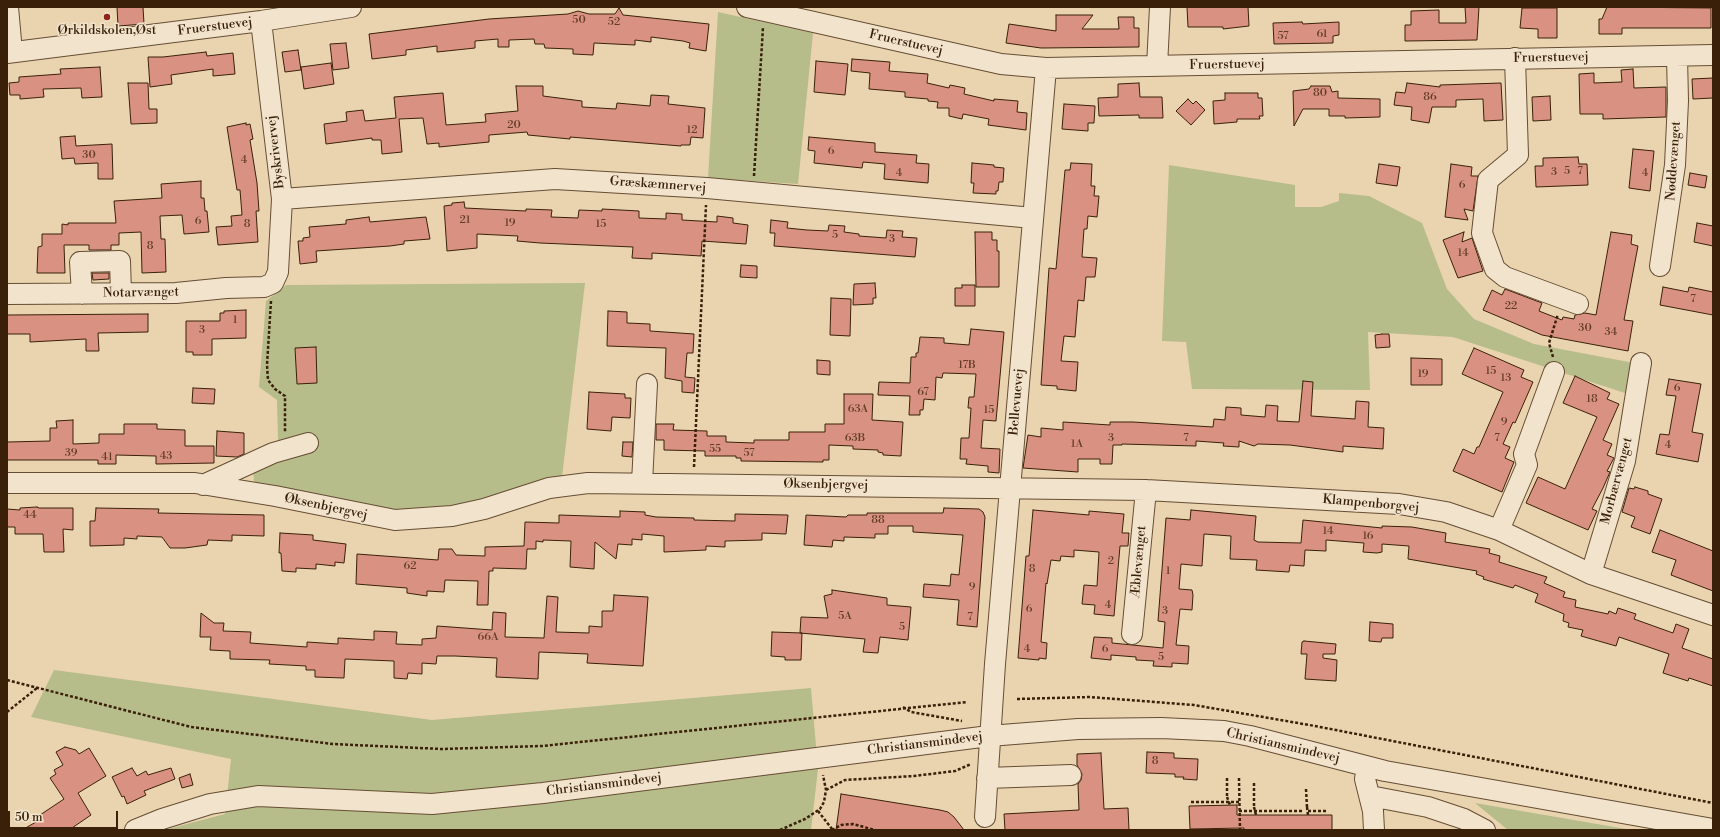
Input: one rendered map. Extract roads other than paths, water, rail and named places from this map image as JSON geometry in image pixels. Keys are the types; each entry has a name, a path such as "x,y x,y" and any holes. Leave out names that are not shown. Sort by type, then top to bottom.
{"street":[{"path":"8,7 10,52"},
{"name":"Fruerstuevej","path":"10,52 261,21 351,7"},
{"path":"1157,66 1160,7"},
{"name":"Fruerstuevej","path":"755,9 1001,64 1046,68 1713,55"},
{"name":"Byskrivervej","path":"261,21 282,199 278,272 272,283"},
{"name":"Nøddevænget","path":"1660,266 1675,165 1678,101 1677,56"},
{"path":"1515,58 1518,156 1488,180 1482,233 1495,269 1505,277 1571,301"},
{"name":"Bellevuevej","path":"985,816 989,736 1046,68"},
{"name":"Græskæmnervej","path":"282,199 555,178 707,188 1033,218"},
{"path":"82,294 80,262 120,261 122,293"},
{"name":"Notarvænget","path":"7,294 176,293 226,288 264,287 272,283"},
{"name":"Morbærvænget","path":"1591,574 1625,461 1641,363"},
{"path":"1499,530 1527,465 1524,454 1554,372"},
{"path":"642,483 647,384"},
{"path":"203,485 285,449 308,443"},
{"name":"Øksenbjergvej","path":"7,483 203,485 275,496 382,518 407,520 434,519 469,513 549,488 588,483 1010,487"},
{"name":"Klampenborgvej","path":"1010,487 1146,490 1407,504 1446,512 1499,530 1591,574 1713,615"},
{"name":"Æblevænget","path":"1132,634 1146,490"},
{"name":"Christiansmindevej","path":"136,830 162,819 210,804 258,796 432,804 543,793 989,736 1105,728 1161,728 1224,731 1250,736 1367,767 1713,829"},
{"path":"1367,767 1365,779 1373,811 1374,830"},
{"path":"987,778 1071,774"},
{"path":"1370,796 1428,807 1464,819 1485,830"}],"place":[{"name":"Ørkildskolen,Øst","path":"107,17"}]}
